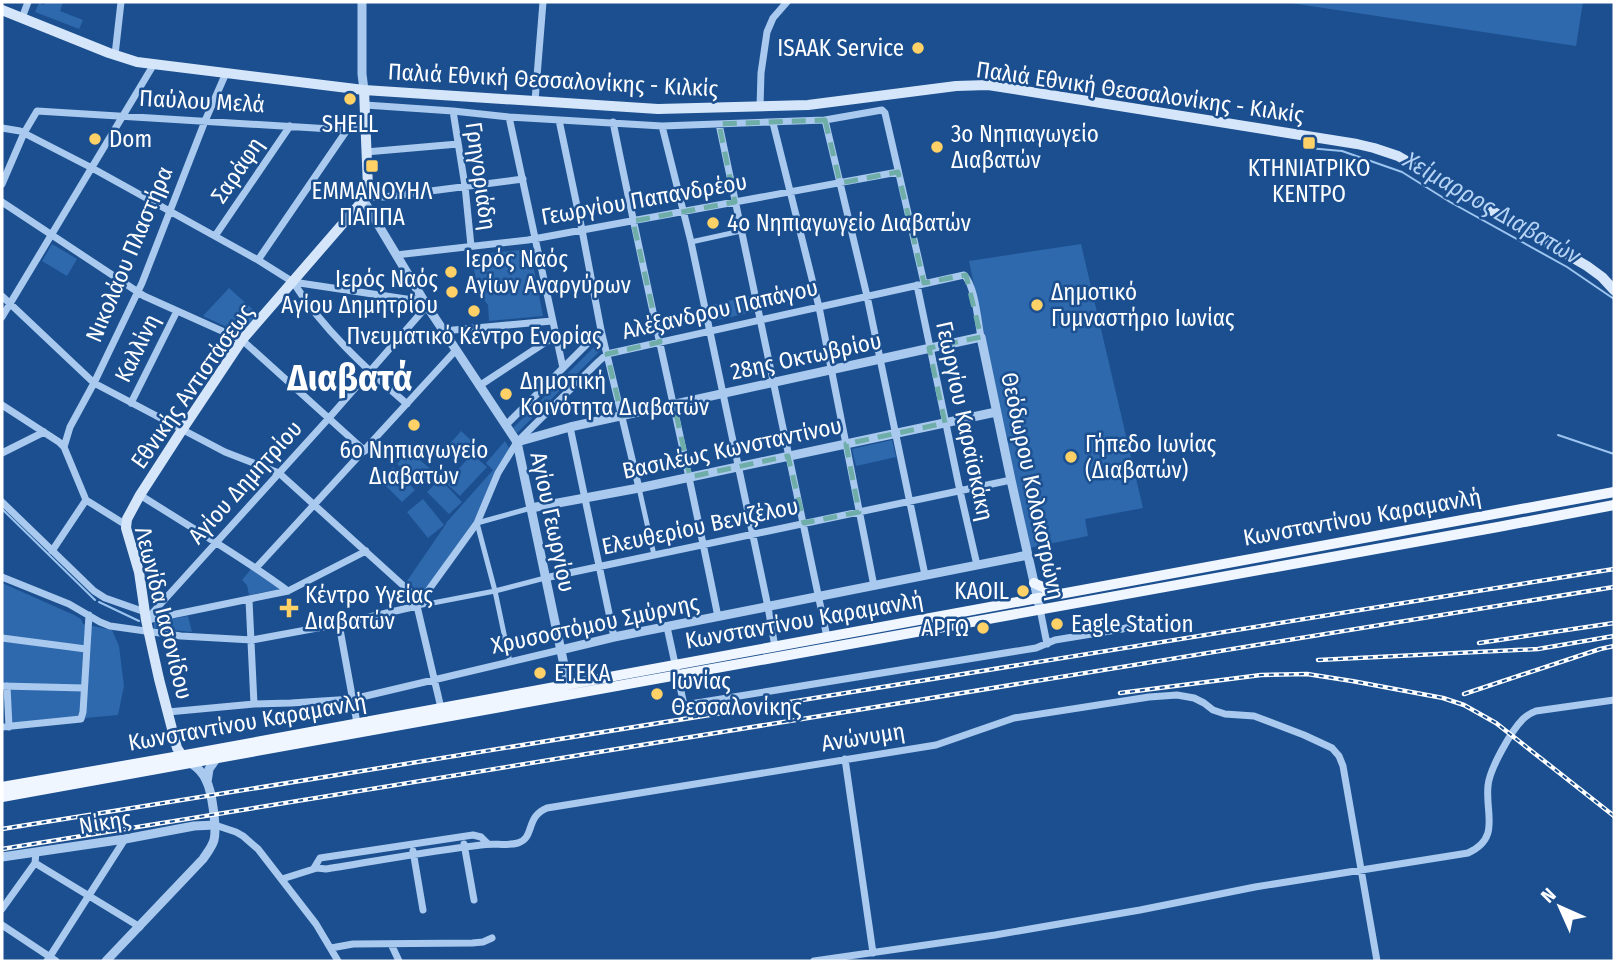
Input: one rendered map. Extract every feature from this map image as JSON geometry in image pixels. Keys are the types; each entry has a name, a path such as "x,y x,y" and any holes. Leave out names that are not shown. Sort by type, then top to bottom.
{"main road":[{"name":"Παλιά Εθνική Θεσσαλονίκης - Κιλκίς","path":"2,10 137,62 319,87 363,97 535,101 658,109 817,105 956,86 988,85 1357,144 1395,155 1587,266 1602,276 1614,290"},
{"path":"363,97 368,188 365,199"},
{"name":"Εθνικής Αντιστάσεως","path":"126,525 140,495 242,340 365,199"},
{"name":"Κωνσταντίνου Καραμανλή","path":"2,797 192,764 676,670 1039,604 1058,594 1614,492"},
{"name":"Κωνσταντίνου Καραμανλή","path":"2,787 568,684 676,670 827,637 1039,604 1614,505"},
{"path":"1595,508 1614,512"},
{"name":"Λεωνίδα Ιασονίδου","path":"126,525 139,572 148,632 181,755"},
{"path":"1034,583 1058,594"},
{"path":"181,755 192,764"}],"street":[{"path":"22,18 28,2"},
{"path":"114,55 121,2"},
{"path":"362,2 363,97 453,111 559,120 662,125 825,120 881,359 925,575"},
{"path":"535,101 543,2"},
{"path":"760,107 761,73 767,32 773,18 787,2"},
{"path":"2,317 154,64"},
{"name":"Νικολάου Πλαστήρα","path":"64,447 70,427 138,292 226,74"},
{"name":"Γεωργίου Καραϊσκάκη","path":"825,120 882,110 885,113 920,284 929,348 977,565"},
{"name":"Παύλου Μελά","path":"24,133 37,111 347,130 365,128"},
{"name":"Γρηγοριάδη","path":"453,111 471,246"},
{"path":"509,117 563,369"},
{"path":"559,120 601,330 654,555"},
{"path":"612,122 718,617"},
{"path":"773,123 819,307 874,586"},
{"path":"719,124 827,637"},
{"path":"662,125 691,242 775,647"},
{"name":"Σαράφη","path":"215,236 290,126"},
{"path":"2,128 16,129 92,168 293,282 424,302"},
{"path":"258,260 347,130"},
{"path":"2,184 24,133"},
{"path":"366,152 458,144"},
{"name":"Γεωργίου Παπανδρέου","path":"396,255 535,239 898,172"},
{"path":"365,199 523,179"},
{"name":"Αγίου Γεωργίου","path":"365,199 424,302 517,442 568,684"},
{"path":"2,202 138,292 242,340 365,451"},
{"path":"691,242 741,231"},
{"name":"Αλέξανδρου Παπάγου","path":"417,606 477,523 498,472 517,442 607,354 964,275 971,286 981,337"},
{"path":"293,282 304,300 353,357 407,404"},
{"path":"2,296 94,383 236,457 279,472 366,551 416,598 441,708"},
{"name":"Αγίου Δημητρίου","path":"146,616 329,418 424,302"},
{"name":"Καλλίνη","path":"131,403 177,311"},
{"path":"443,331 552,321"},
{"path":"506,425 601,330"},
{"path":"479,386 555,337"},
{"name":"28ης Οκτωβρίου","path":"517,442 622,416 981,337"},
{"name":"Θεόδωρου Κολοκοτρώνη","path":"981,337 1047,644"},
{"path":"256,568 456,350"},
{"path":"2,405 64,447 86,500 52,551"},
{"name":"Βασιλέως Κωνσταντίνου","path":"477,523 531,508 639,488 996,412"},
{"path":"570,428 614,638"},
{"path":"2,453 44,432"},
{"name":"Ελευθερίου Βενιζέλου","path":"2,577 57,599 107,625 205,638 252,640 339,624 599,566 1010,480"},
{"path":"140,495 288,591"},
{"name":"Λεωνίδα Ιασονίδου","path":"86,500 126,525"},
{"path":"2,502 97,593 146,616 249,600 288,591 366,551"},
{"path":"477,523 510,662"},
{"name":"Χρυσοστόμου Σμύρνης","path":"168,712 353,699 614,638 1028,555"},
{"path":"249,600 254,704"},
{"path":"84,688 4,686 5,727 80,720 83,712 89,615"},
{"path":"667,627 684,705 1036,648 1055,640 1151,622"},
{"path":"339,624 358,723"},
{"path":"2,638 86,649"},
{"name":"Ανώνυμη","path":"282,879 314,868 326,869 489,844 517,844 528,836 532,819 537,813 547,808 936,745 1014,718 1177,695 1194,698 1213,710 1254,716 1332,748 1339,756 1343,766 1377,961"},
{"path":"814,961 995,935 1255,887 1468,853 1485,841 1490,824 1487,796 1492,769 1525,716 1536,711 1614,700"},
{"path":"106,961 202,859 215,838 207,782 209,769 216,759"},
{"path":"845,760 873,953"},
{"path":"192,764 207,782"},
{"path":"215,825 243,836 258,849 316,924 338,961"},
{"name":"Νίκης","path":"2,857 194,826 215,825"},
{"path":"463,836 474,900"},
{"path":"314,868 320,858 463,836 481,837 489,844"},
{"path":"2,925 51,960 125,839"},
{"path":"412,844 423,909"},
{"path":"2,909 35,863 36,852"},
{"path":"35,863 140,927"},
{"path":"331,948 353,944 472,943 492,938"},
{"path":"391,944 399,961"}],"highlighted area":[{"path":"825,120 840,183 898,172 924,283 966,275 981,337 929,348 945,423 846,444 859,512 804,523 788,456 690,477 674,405 622,416 607,354 660,342 633,221 735,202 719,124"}],"shaded area":[{"path":"45,2 63,2 60,11 83,20 79,29 35,12 39,3 44,5"},
{"path":"1284,2 1583,2 1576,46"},
{"path":"52,244 77,259 67,276 42,261"},
{"path":"1081,244 1143,508 1085,519 1088,536 1029,548 969,261"},
{"path":"530,249 543,316 489,321 488,305 480,294 470,255"},
{"path":"229,288 259,315 242,334 203,316"},
{"path":"749,296 752,312 714,321 711,305"},
{"path":"599,342 601,350 517,433 513,428"},
{"path":"461,431 473,442 459,458 447,447"},
{"path":"892,440 896,457 856,466 852,449"},
{"path":"505,441 509,448 474,521 422,595 407,581 446,523 493,470 486,463"},
{"path":"409,451 433,471 421,485 397,464"},
{"path":"472,454 487,467 460,496 446,483"},
{"path":"393,467 415,490 402,502 380,480"},
{"path":"440,479 462,502 449,514 427,492"},
{"path":"423,499 444,525 428,538 407,512"},
{"path":"251,569 279,589 249,595 247,585 242,580"},
{"path":"2,583 74,615 81,619 83,624 112,630 119,646 124,686 118,715 10,725 8,683 2,683"},
{"path":"188,616 192,632 154,628 154,622"}],"waterway":[{"name":"Χείμαρρος Διαβατών","path":"1308,148 1342,151 1402,172 1567,267 1614,299"},
{"name":"Χείμαρρος Διαβατών","path":"1558,435 1614,454"},
{"path":"2,509 95,600"},
{"name":"Χείμαρρος Διαβατών","path":"99,602 139,621"}],"railway":[{"path":"2,829 1614,569"},
{"path":"2,849 1614,587"},
{"path":"1479,643 1614,623"},
{"path":"1318,660 1538,649 1614,636"},
{"path":"1464,694 1614,646"},
{"path":"1120,693 1261,675 1307,674 1443,698 1464,705 1496,723 1614,816"}],"place":[{"name":"ISAAK Service","path":"918,48"},
{"name":"SHELL","path":"350,99"},
{"name":"Dom","path":"95,139"},
{"name":"ΚΤΗΝΙΑΤΡΙΚΟ ΚΕΝΤΡΟ","path":"1309,143"},
{"name":"3ο Νηπιαγωγείο Διαβατών","path":"937,147"},
{"name":"ΕΜΜΑΝΟΥΗΛ ΠΑΠΠΑ","path":"372,166"},
{"name":"4ο Νηπιαγωγείο Διαβατών","path":"713,223"},
{"name":"Ιερός Ναός Αγίων Αναργύρων","path":"451,272"},
{"name":"Ιερός Ναός Αγίου Δημητρίου","path":"452,292"},
{"name":"Δημοτικό Γυμναστήριο Ιωνίας","path":"1037,305"},
{"name":"Πνευματικό Κέντρο Ενορίας","path":"474,311"},
{"name":"Δημοτική Κοινότητα Διαβατών","path":"506,394"},
{"name":"6ο Νηπιαγωγείο Διαβατών","path":"414,425"},
{"name":"Γήπεδο Ιωνίας (Διαβατών)","path":"1071,457"},
{"name":"KAOIL","path":"1023,591"},
{"name":"Κέντρο Υγείας Διαβατών","path":"289,608"},
{"name":"Eagle Station","path":"1057,624"},
{"name":"ΑΡΓΩ","path":"983,628"},
{"name":"ΕΤΕΚΑ","path":"540,673"},
{"name":"Ιωνίας Θεσσαλονίκης","path":"657,694"}],"district":[{"name":"Διαβατά","path":"350,377"}]}
